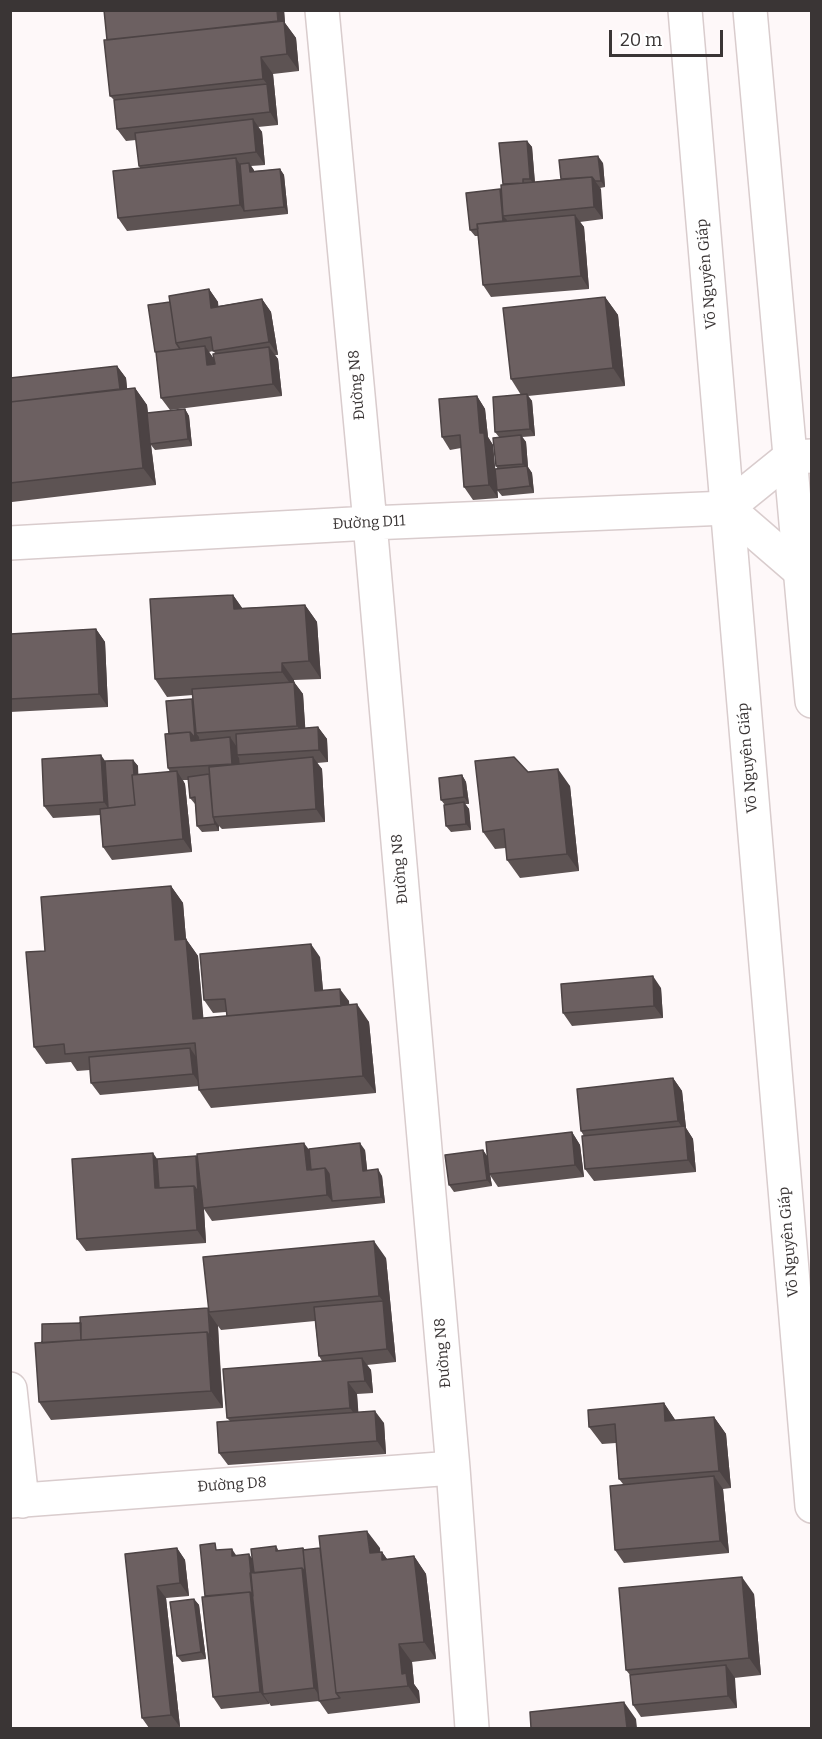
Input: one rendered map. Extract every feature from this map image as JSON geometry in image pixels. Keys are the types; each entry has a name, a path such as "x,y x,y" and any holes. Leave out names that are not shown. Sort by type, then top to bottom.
{"street":[{"name":"Đường N8","path":"322,10 370,523 453,1468 472,1728"},
{"name":"Võ Nguyên Giáp","path":"685,10 812,1506"},
{"path":"750,10 801,457 812,701"},
{"path":"801,457 727,508 806,571"},
{"name":"Đường D11","path":"10,543 370,523 727,508"},
{"path":"10,1389 16,1501"},
{"name":"Đường D8","path":"16,1501 453,1468"}],"building":[{"path":"104,10 277,10 278,21 107,40"},
{"path":"284,21 287,54 261,57 263,79 110,96 104,40"},
{"path":"267,84 270,112 117,129 114,100"},
{"path":"253,119 256,152 139,166 135,133"},
{"path":"527,141 530,179 523,179 523,183 503,184 499,143"},
{"path":"598,156 601,181 595,181 592,177 561,179 559,160"},
{"path":"236,158 240,205 118,218 113,171"},
{"path":"249,163 250,172 280,169 284,207 244,211 240,164"},
{"path":"592,177 594,207 503,216 501,185"},
{"path":"500,189 503,221 477,224 478,229 470,230 466,193"},
{"path":"575,215 581,276 483,285 477,224"},
{"path":"209,289 211,308 262,299 269,342 213,351 211,337 176,343 169,296"},
{"path":"605,297 613,368 511,379 503,308"},
{"path":"170,302 176,343 180,349 155,352 148,305"},
{"path":"205,346 207,365 215,364 213,354 269,347 273,384 161,398 156,352"},
{"path":"117,366 120,389 10,402 10,378"},
{"path":"135,388 143,468 10,483 10,402"},
{"path":"527,394 530,429 495,432 493,397"},
{"path":"477,396 480,433 484,433 489,485 464,487 460,435 442,437 439,399"},
{"path":"185,409 188,439 150,444 147,413"},
{"path":"521,435 523,464 496,466 493,438"},
{"path":"527,466 530,486 497,490 495,469"},
{"path":"233,595 234,609 305,605 309,661 282,663 282,672 155,679 150,599"},
{"path":"96,629 99,694 10,699 10,634"},
{"path":"294,682 297,726 196,733 192,689"},
{"path":"192,699 195,738 190,732 169,734 166,701"},
{"path":"318,727 319,750 237,755 236,734"},
{"path":"190,732 191,741 230,737 232,764 168,768 165,734"},
{"path":"101,755 104,802 44,806 42,759"},
{"path":"313,757 316,809 213,817 209,767"},
{"path":"514,757 528,772 558,769 567,854 507,860 504,829 483,832 475,761"},
{"path":"133,760 135,805 108,808 105,761"},
{"path":"177,771 183,839 103,847 100,809 135,805 132,775"},
{"path":"209,774 215,824 197,826 195,797 190,798 188,777"},
{"path":"462,775 464,797 441,800 439,778"},
{"path":"464,802 466,824 446,826 444,805"},
{"path":"171,886 175,940 186,939 193,1019 357,1004 363,1076 199,1090 195,1043 65,1054 64,1044 34,1047 26,952 45,951 41,897"},
{"path":"311,944 315,991 340,989 341,1006 227,1016 225,999 204,1000 200,954"},
{"path":"653,976 654,1006 563,1013 561,984"},
{"path":"190,1048 193,1074 91,1083 89,1057"},
{"path":"673,1078 678,1121 581,1131 577,1089"},
{"path":"685,1126 688,1160 585,1169 582,1136"},
{"path":"572,1132 575,1165 489,1174 486,1142"},
{"path":"304,1143 307,1170 325,1168 327,1195 203,1208 197,1154"},
{"path":"360,1143 363,1171 378,1169 381,1197 332,1201 329,1174 325,1168 311,1170 309,1149"},
{"path":"483,1150 487,1180 449,1185 445,1155"},
{"path":"153,1153 155,1188 194,1186 197,1230 77,1239 72,1159"},
{"path":"196,1156 198,1192 194,1186 159,1188 157,1159"},
{"path":"374,1241 379,1296 209,1312 203,1257"},
{"path":"383,1301 387,1349 319,1356 314,1307"},
{"path":"208,1308 210,1337 207,1332 81,1340 80,1317"},
{"path":"81,1323 81,1340 42,1343 42,1324"},
{"path":"207,1332 211,1391 39,1402 35,1343"},
{"path":"362,1358 365,1381 348,1382 350,1408 227,1418 223,1369"},
{"path":"664,1403 665,1421 714,1417 719,1471 619,1479 615,1424 589,1427 588,1410"},
{"path":"375,1411 377,1441 219,1453 217,1422"},
{"path":"714,1476 720,1541 615,1550 610,1486"},
{"path":"367,1531 370,1553 382,1552 382,1560 414,1556 424,1642 399,1644 402,1674 406,1673 408,1686 336,1693 319,1536"},
{"path":"215,1543 216,1550 232,1549 232,1556 249,1554 253,1596 250,1592 205,1596 200,1545"},
{"path":"276,1546 276,1551 303,1548 305,1572 302,1568 254,1573 251,1549"},
{"path":"177,1548 180,1583 157,1586 171,1715 142,1718 125,1554"},
{"path":"320,1548 336,1693 340,1698 319,1701 303,1550"},
{"path":"302,1568 314,1688 263,1694 250,1573"},
{"path":"742,1577 749,1658 626,1670 619,1588"},
{"path":"250,1592 260,1692 213,1697 202,1597"},
{"path":"194,1599 201,1652 177,1656 170,1602"},
{"path":"726,1665 728,1696 633,1705 630,1675"},
{"path":"624,1702 627,1728 531,1728 530,1712"}]}
